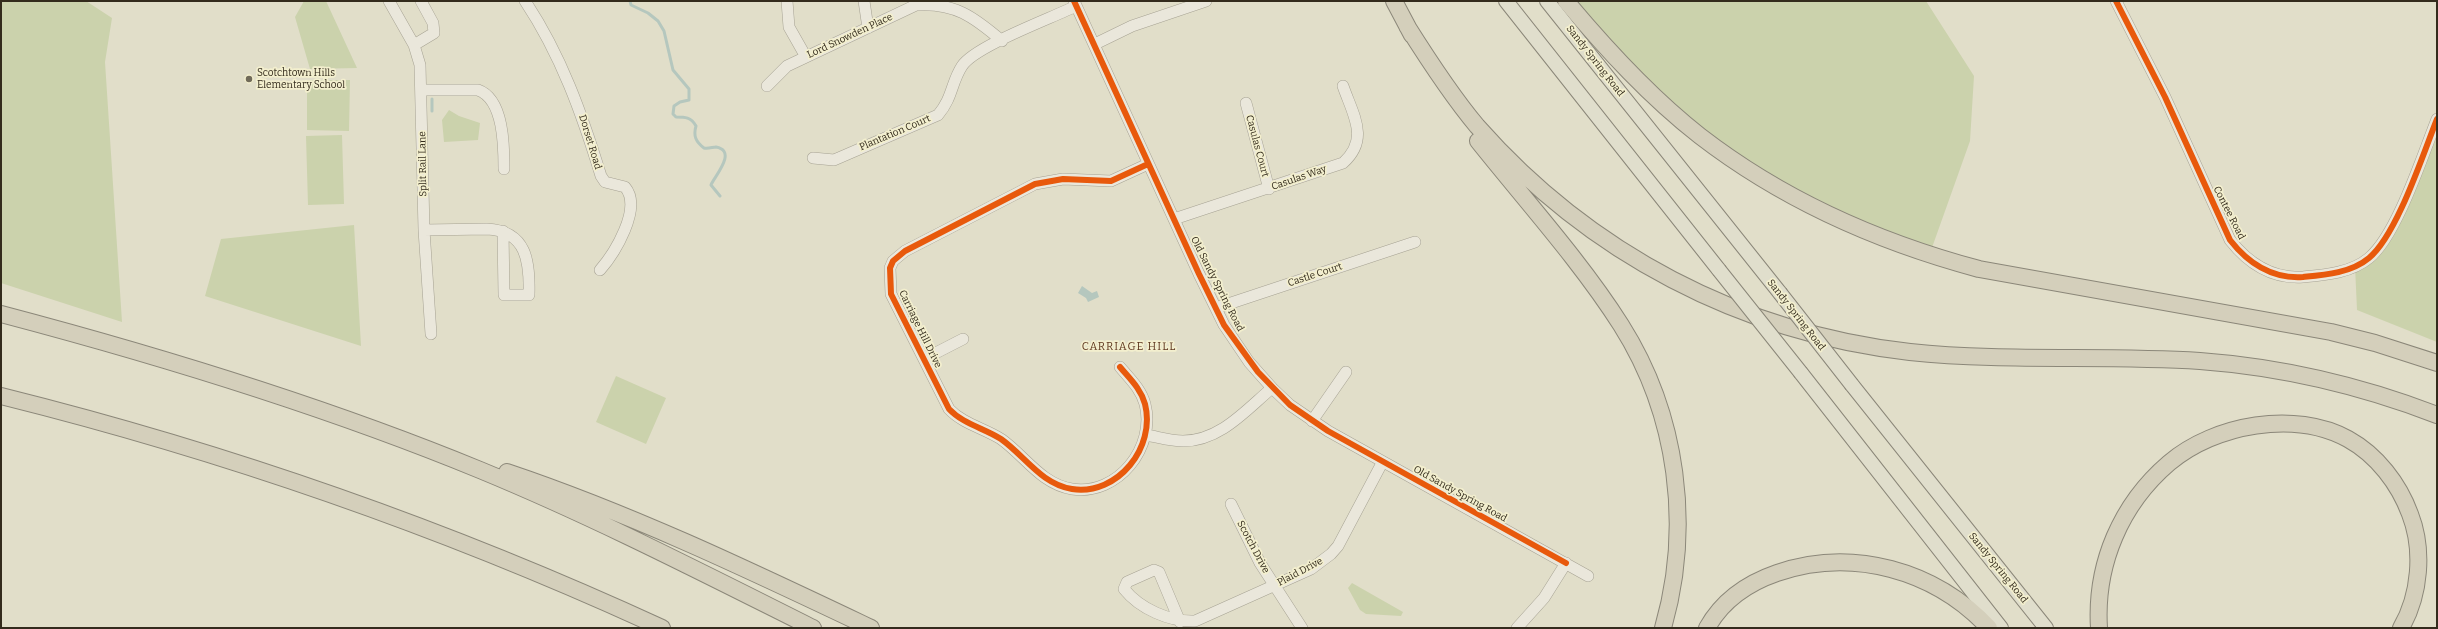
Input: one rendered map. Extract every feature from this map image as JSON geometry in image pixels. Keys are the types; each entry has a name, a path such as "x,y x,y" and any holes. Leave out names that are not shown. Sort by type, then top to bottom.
{"highway":[{"path":"1394,1 1428,66 1468,129 1611,310 1633,346 1655,393 1670,444 1678,505 1678,535 1674,584 1663,628"},
{"path":"1566,1 1627,70 1700,136 1748,170 1788,194 1839,221 1928,256 1979,269 2331,332 2374,343 2437,363"},
{"path":"1407,26 1430,64 1476,124 1536,186 1575,219 1649,269 1738,311 1812,334 1862,345 1911,352 2202,361 2258,368 2363,391 2437,415"},
{"path":"1,314 209,372 399,439 557,489 726,559 871,628"},
{"path":"1,396 108,423 283,476 514,563 662,628"},
{"path":"2099,628 2100,587 2107,553 2119,524 2133,502 2150,481 2170,462 2217,435 2239,428 2270,424 2297,424 2324,430 2348,439 2370,455 2389,474 2405,500 2415,527 2418,551 2417,579 2413,597 2401,628"},
{"path":"399,439 480,471 631,537 813,628"},
{"path":"1707,628 1718,611 1750,584 1791,568 1840,562 1884,566 1928,582 1964,604 1989,628"}],"main road":[{"path":"1506,1 2001,628"},
{"name":"Sandy Spring Road","path":"1548,1 2046,628"}],"street":[{"name":"Split Rail Lane","path":"389,1 414,44 420,65 422,90 424,230 431,334"},
{"path":"414,44 434,33 433,22 421,1"},
{"name":"Dorset Road","path":"525,1 545,33 575,95 601,176 605,182 625,187 629,196 628,215 623,233 612,255 600,270"},
{"path":"787,1 789,27 806,57"},
{"path":"864,1 868,28"},
{"path":"1095,44 1132,26 1206,1"},
{"name":"Contee Road","path":"2116,1 2165,97 2230,240 2242,255 2257,267 2296,277 2319,276 2336,273 2369,258 2397,217 2437,119"},
{"name":"Lord Snowden Place","path":"768,86 787,66 916,5 935,4 953,8 972,18 1002,41"},
{"name":"Old Sandy Spring Road","path":"1075,4 1095,44 1148,164 1216,308 1240,350 1272,388 1312,421 1382,463 1588,576"},
{"name":"Plantation Court","path":"813,158 834,160 938,115 948,103 962,66 978,52 1075,4"},
{"name":"Casulas Way","path":"1174,219 1269,189 1343,163 1350,157 1356,146 1359,131 1343,86"},
{"path":"422,90 478,90 486,94 499,118 504,138 504,169"},
{"name":"Casulas Court","path":"1246,103 1269,189"},
{"name":"Carriage Hill Drive","path":"1146,434 1134,461 1116,478 1084,489 1064,487 1034,470 1001,439 954,415 944,402 891,294 890,268 898,256 914,246 1035,184 1063,179 1112,181 1148,164"},
{"path":"424,230 487,228 503,231 520,244 526,256 530,271 529,295 504,295 503,231"},
{"name":"Castle Court","path":"1216,308 1415,242"},
{"path":"924,359 963,339"},
{"path":"1120,367 1142,395 1147,412 1146,434 1181,442 1211,435 1230,424 1272,388"},
{"path":"1312,421 1346,372"},
{"name":"Plaid Drive","path":"1197,625 1311,569 1331,554 1343,537 1382,463"},
{"name":"Scotch Drive","path":"1231,504 1274,586 1302,628"},
{"path":"1517,628 1544,598 1566,563"},
{"path":"1180,622 1159,572 1154,570 1149,571 1127,582 1124,589 1139,602 1165,617 1180,622 1197,625"}],"green space":[{"path":"1,1 86,1 112,18 105,62 122,322 1,283"},
{"path":"304,1 326,1 357,68 310,69 295,17"},
{"path":"1566,1 1926,1 1974,76 1970,141 1929,256 1883,239 1700,136"},
{"path":"307,80 350,80 349,131 307,130"},
{"path":"449,110 459,116 480,123 478,140 444,142 442,120"},
{"path":"2437,125 2437,342 2357,310 2355,266 2397,217"},
{"path":"342,135 344,204 308,205 306,136"},
{"path":"354,225 361,346 205,296 221,239"},
{"path":"616,376 666,398 646,444 596,422"},
{"path":"1352,583 1403,612 1401,616 1366,614 1360,610 1348,588"}],"shaded area":[{"path":"1082,286 1092,293 1097,291 1099,297 1088,302 1086,298 1078,293"}],"waterway":[{"path":"630,1 631,5 648,13 658,21 664,31 673,70 689,89 689,100 680,102 674,106 673,114 676,117 688,118 694,123 696,126 696,138 704,148 716,147 722,149 725,154 723,164 711,185 720,196"},
{"path":"432,99 432,111"}],"cycle path":[{"path":"1074,1 1199,274 1224,325 1258,372 1290,405 1328,431 1566,563"},
{"path":"2116,1 2165,97 2230,240 2245,256 2262,268 2271,272 2292,277 2329,274 2354,267 2369,258 2379,247 2399,213 2417,172 2437,119"},
{"path":"1120,367 1138,389 1145,404 1147,420 1145,436 1139,452 1130,465 1118,477 1104,485 1089,489 1072,489 1061,486 1042,475 1001,439 967,422 949,409 891,294 890,268 893,261 905,251 1035,184 1063,179 1111,181 1148,164"}],"place":[{"name":"Scotchtown Hills Elementary School","path":"249,79"}],"district":[{"name":"CARRIAGE HILL","path":"1129,347"}]}
